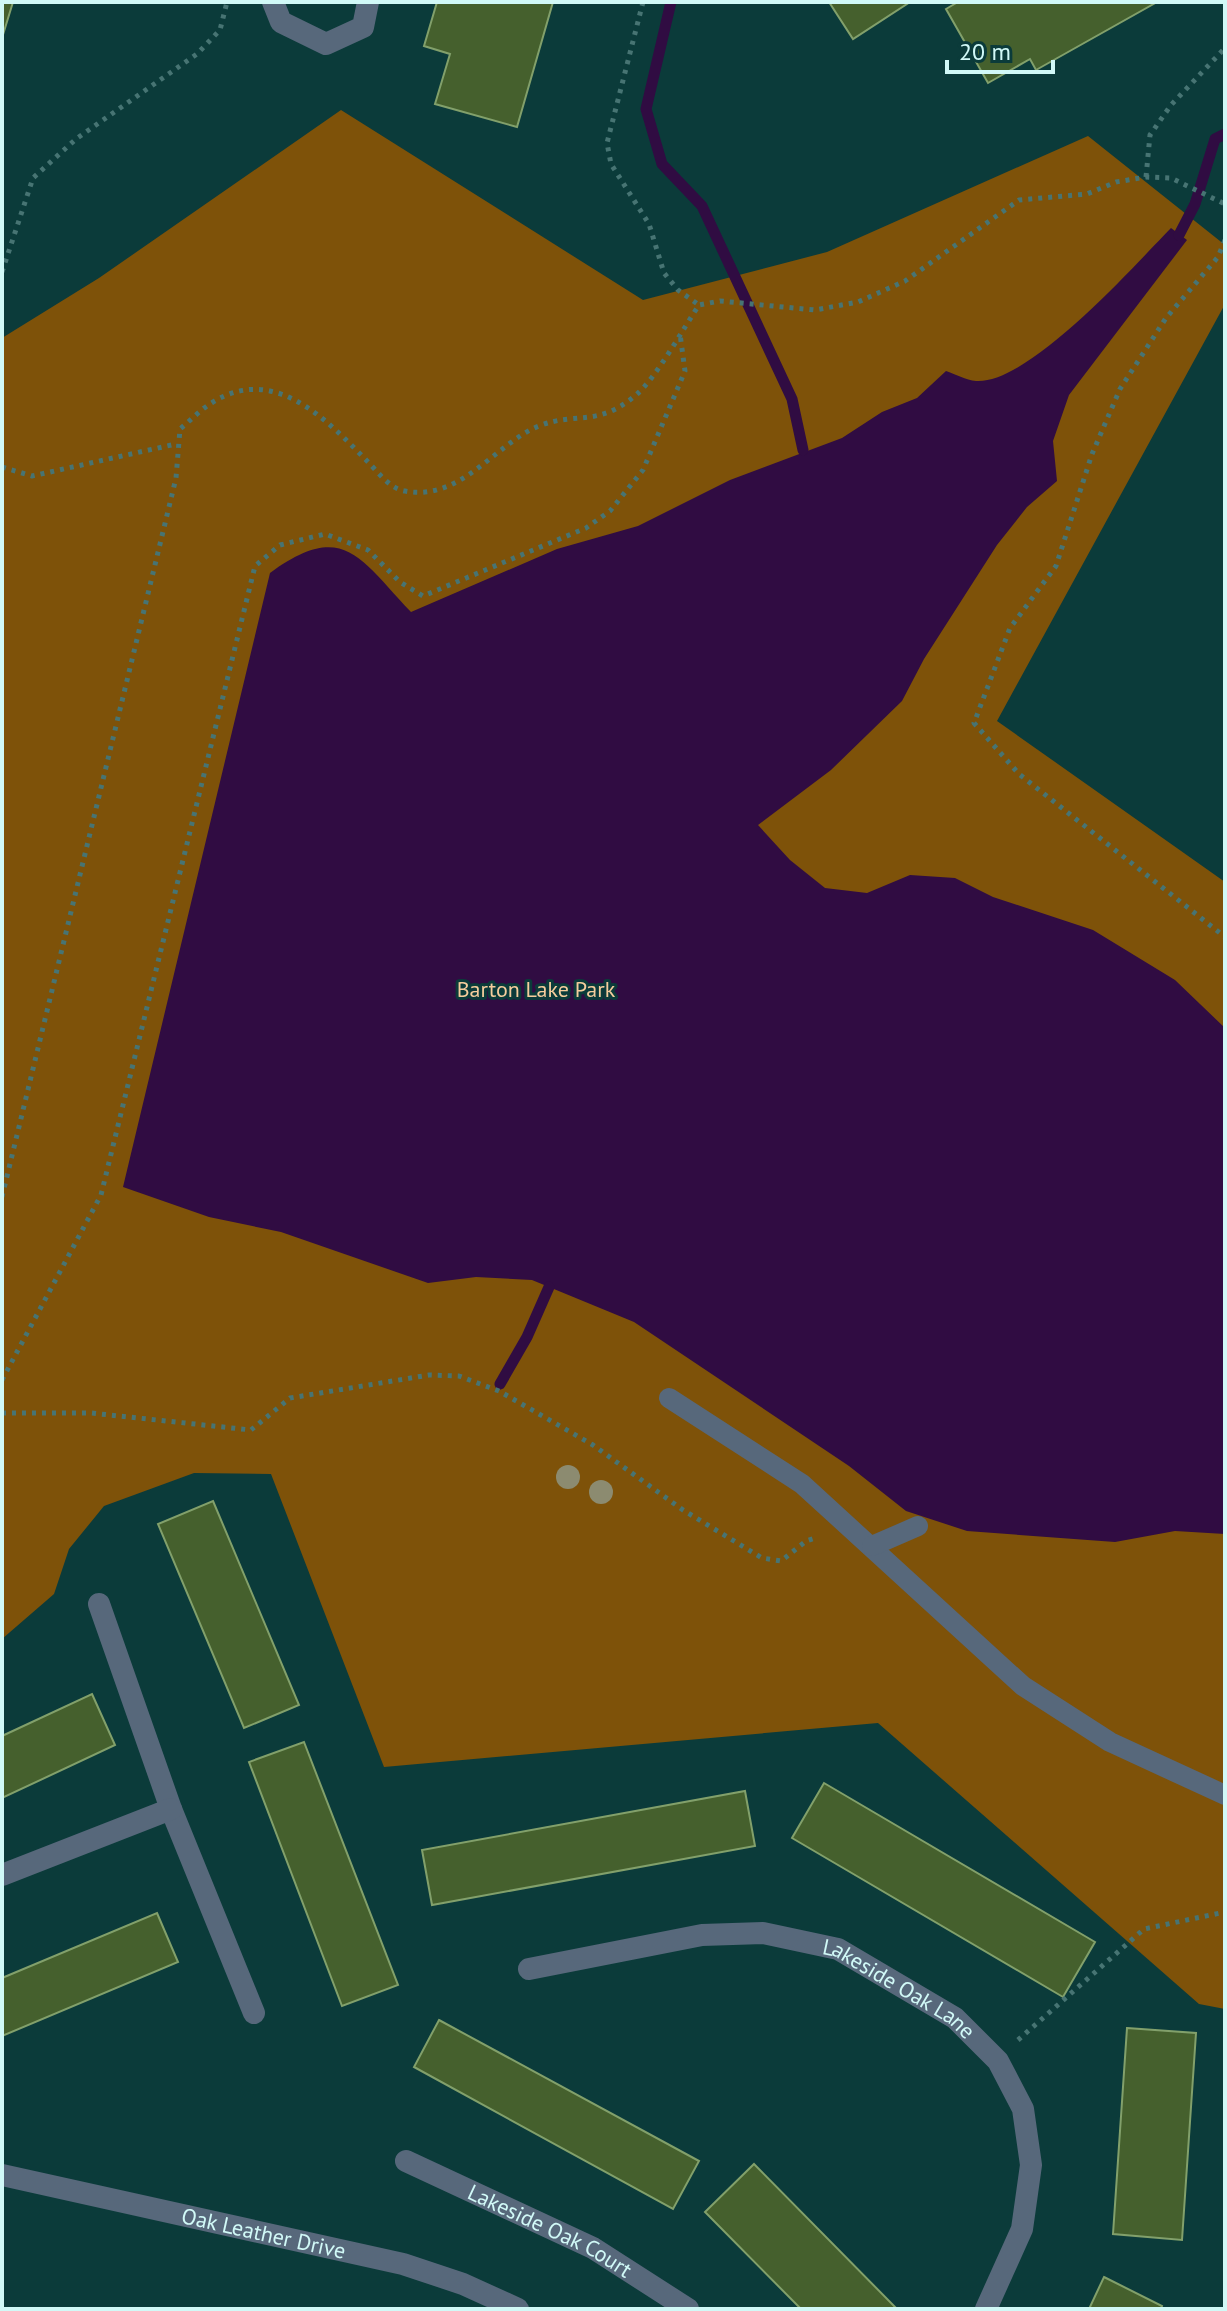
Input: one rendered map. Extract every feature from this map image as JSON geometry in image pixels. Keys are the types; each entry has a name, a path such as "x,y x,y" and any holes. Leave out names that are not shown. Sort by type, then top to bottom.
{"street":[{"path":"273,2 281,22 326,44 363,27 368,2"},
{"path":"99,1604 171,1809 254,2013"},
{"path":"2,1875 171,1809"},
{"name":"Lakeside Oak Lane","path":"529,1969 702,1935 763,1933 838,1949 955,2018 995,2058 1023,2109 1031,2165 1022,2229 986,2309"},
{"name":"Lakeside Oak Court","path":"406,2161 593,2248 688,2309"},
{"name":"Oak Leather Drive","path":"2,2175 403,2264 463,2284 518,2309"}],"lane":[{"path":"669,1398 802,1484 1023,1686 1110,1742 1225,1795"},
{"path":"872,1546 918,1526"}],"path":[{"path":"2,272 33,178 76,139 197,54 220,30 227,2"},
{"path":"643,2 607,143 611,164 649,224 664,273 678,290 699,305"},
{"path":"1146,177 1150,135 1171,105 1225,48"},
{"path":"2,1197 176,478 179,457 176,444 180,429 211,402 234,391 274,389 302,402 330,423 388,482 403,491 428,492 477,470 539,426 606,416 638,394 699,305 720,301 815,310 858,302 905,281 1019,200 1087,194 1116,182 1146,177 1171,178 1225,204"},
{"path":"1225,240 1218,257 1166,318 1120,389 1092,454 1056,566 1010,628 974,723 1019,774 1225,937"},
{"path":"2,1380 101,1195 255,566 280,545 325,534 368,550 400,582 423,596 586,528 610,511 643,470 685,371 680,333"},
{"path":"2,467 32,476 176,444"},
{"path":"2,1413 91,1413 251,1430 290,1398 429,1375 459,1376 499,1391 593,1445 683,1510 762,1558 781,1561 806,1541 823,1535"},
{"path":"995,2058 1144,1929 1225,1912"}],"green space":[{"name":"Barton Lake Park","path":"341,110 643,300 827,252 1088,136 1225,245 1225,304 997,721 1225,882 1225,2009 1199,2004 878,1723 384,1767 271,1474 194,1473 104,1506 69,1549 54,1594 2,1639 2,338 99,278"}],"shaded area":[{"path":"1171,228 1187,240 1069,395 1053,441 1057,481 1027,507 997,545 924,659 902,701 831,770 758,825 790,860 825,888 867,893 910,875 955,878 993,897 1093,930 1175,980 1225,1028 1225,1534 1175,1531 1115,1542 967,1531 906,1511 849,1466 634,1322 532,1280 476,1277 428,1283 281,1232 209,1217 123,1187 270,573 295,557 316,549 334,548 349,552 378,576 411,612 557,549 638,526 730,480 842,438 882,412 917,398 946,371 976,381 998,377 1023,364 1079,320"}],"building":[{"path":"2,2 13,2 2,38"},
{"path":"437,2 553,2 517,127 435,104 450,54 424,46"},
{"path":"829,2 910,2 853,39"},
{"path":"958,2 1157,2 1036,70 1030,59 988,83 946,9"},
{"path":"213,1501 299,1705 244,1728 158,1524"},
{"path":"92,1694 115,1745 2,1798 2,1736"},
{"path":"304,1742 398,1985 342,2006 249,1762"},
{"path":"824,1783 1095,1942 1063,1997 792,1838"},
{"path":"745,1791 755,1846 432,1905 422,1850"},
{"path":"157,1913 178,1962 2,2036 2,1978"},
{"path":"439,2020 699,2161 673,2209 414,2067"},
{"path":"1127,2028 1196,2033 1182,2240 1113,2234"},
{"path":"754,2164 897,2309 801,2309 705,2212"},
{"path":"1104,2277 1162,2306 1161,2309 1089,2309"}],"waterway":[{"path":"671,2 646,109 662,164 702,206 792,399 803,450"},
{"path":"1179,235 1195,204 1215,139 1225,134"},
{"path":"500,1384 527,1337 549,1287"}]}
